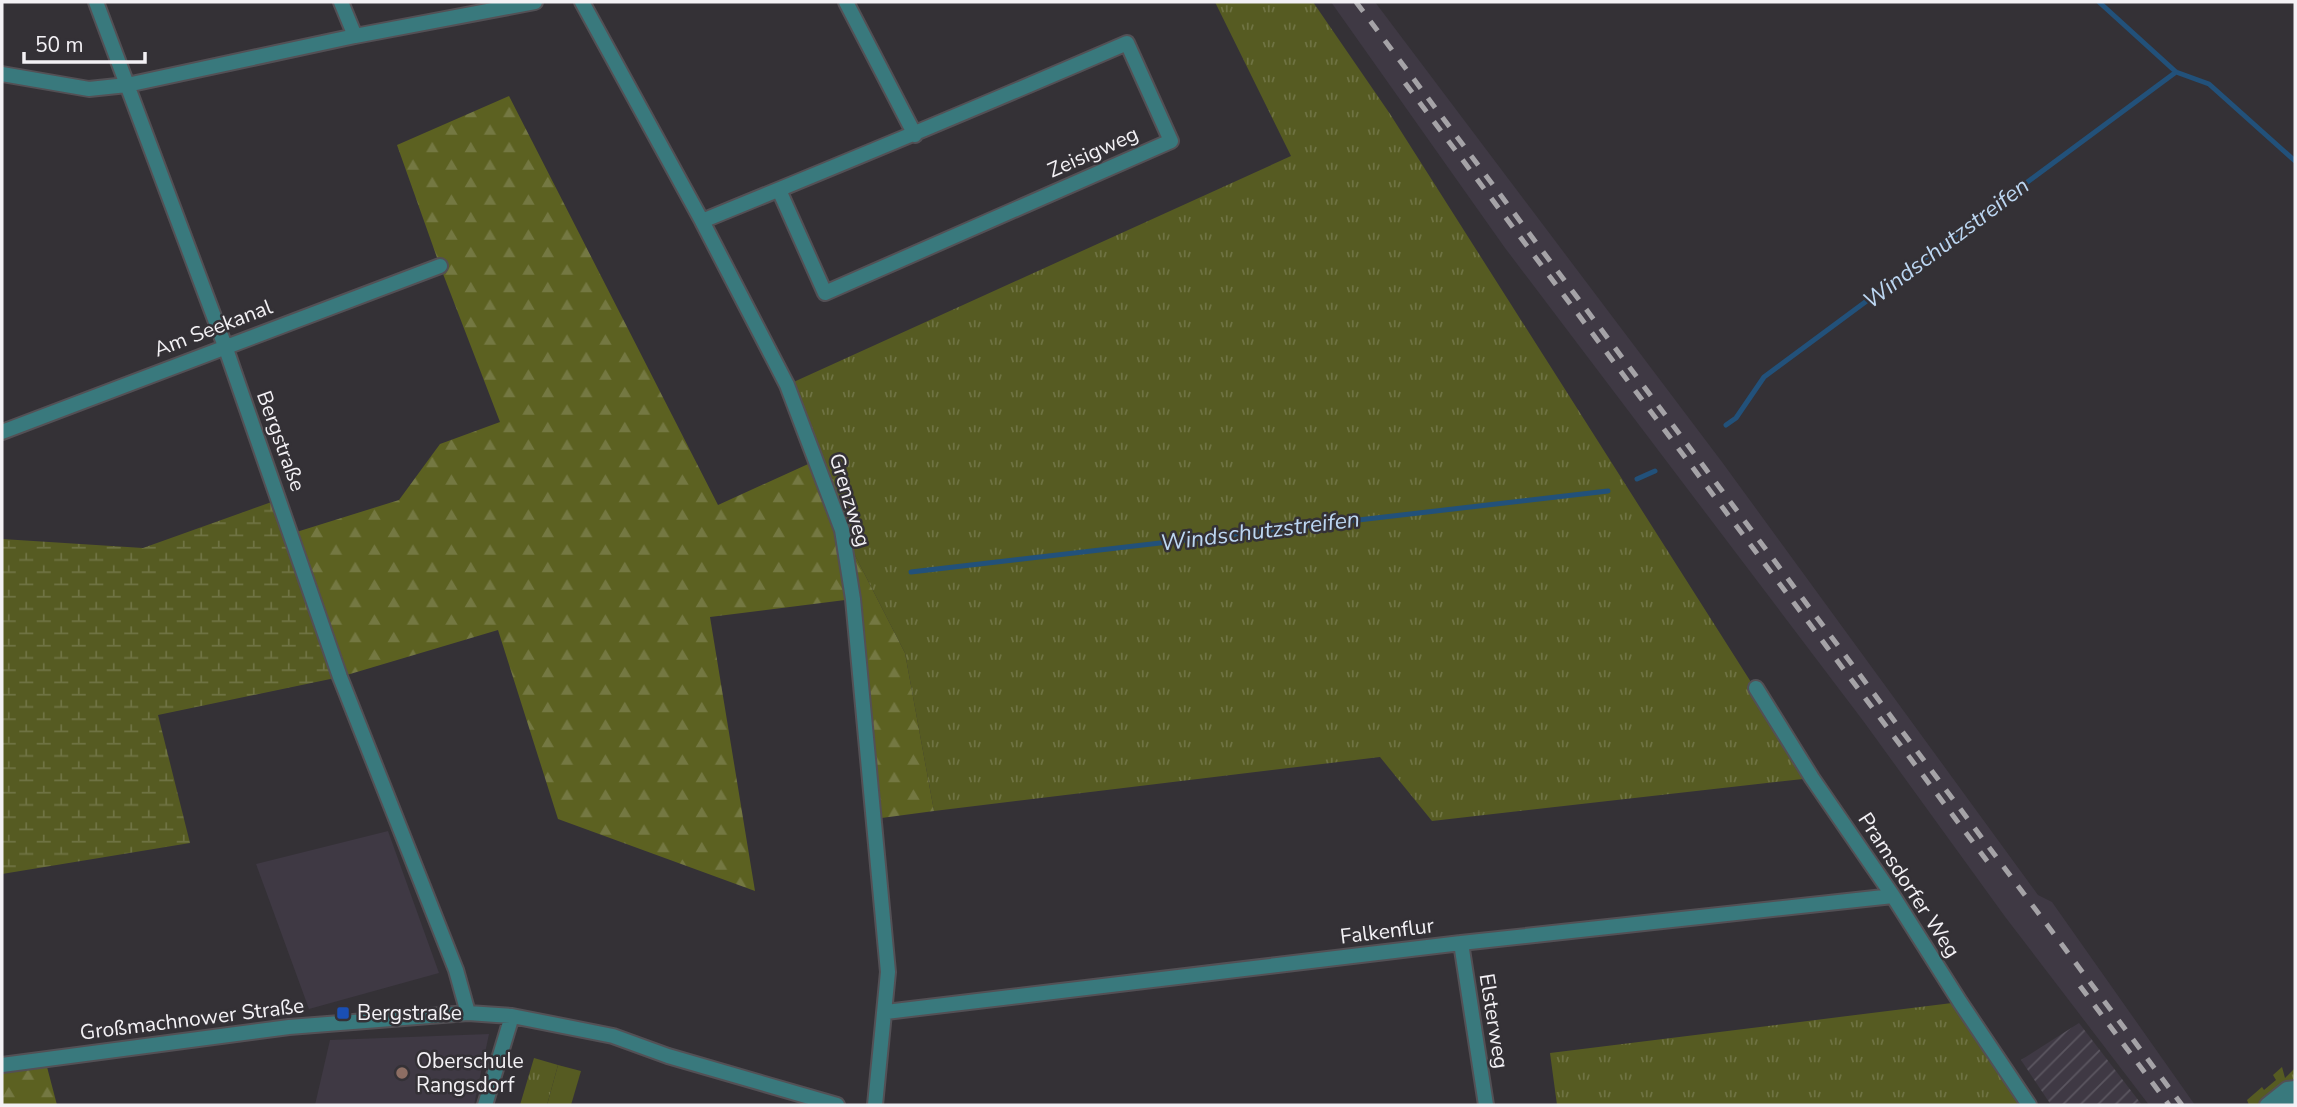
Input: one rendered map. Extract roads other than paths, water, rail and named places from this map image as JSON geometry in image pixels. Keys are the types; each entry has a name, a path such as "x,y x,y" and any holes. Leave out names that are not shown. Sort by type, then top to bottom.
{"street":[{"name":"Bergstraße","path":"96,2 225,346 340,677 456,970 468,1013"},
{"path":"341,2 355,36"},
{"path":"2,74 89,89 127,85 355,36 535,2"},
{"name":"Grenzweg","path":"582,2 702,221 787,385 842,530 853,598 887,958 886,1012 875,1105"},
{"path":"846,2 915,135"},
{"name":"Zeisigweg","path":"702,221 915,135 1127,43 1171,141 825,293 779,190"},
{"name":"Am Seekanal","path":"2,432 440,265"},
{"name":"Pramsdorfer Weg","path":"1756,688 1812,778 1893,895 2029,1105"},
{"name":"Falkenflur","path":"886,1012 1461,943 1893,895"},
{"name":"Elsterweg","path":"1461,943 1486,1105"},
{"name":"Großmachnower Straße","path":"2,1065 289,1027 468,1013 512,1016 613,1037 668,1056 837,1105"},
{"path":"485,1105 512,1016"},
{"path":"2267,1105 2287,1089 2295,1088"},
{"path":"2278,1105 2287,1100 2295,1100"}],"waterway":[{"path":"2099,2 2176,72 2209,84 2295,161"},
{"name":"Windschutzstreifen","path":"1726,425 1736,418 1764,377 2176,72"},
{"name":"Windschutzstreifen","path":"1637,479 1655,471"},
{"name":"Windschutzstreifen","path":"911,572 1608,491"}],"railway":[{"path":"1356,2 2182,1105"},
{"path":"1405,83 1990,865"},
{"path":"2080,986 2169,1105"}],"place":[{"name":"Bergstraße","path":"343,1013"},
{"name":"Oberschule Rangsdorf","path":"402,1073"}]}
